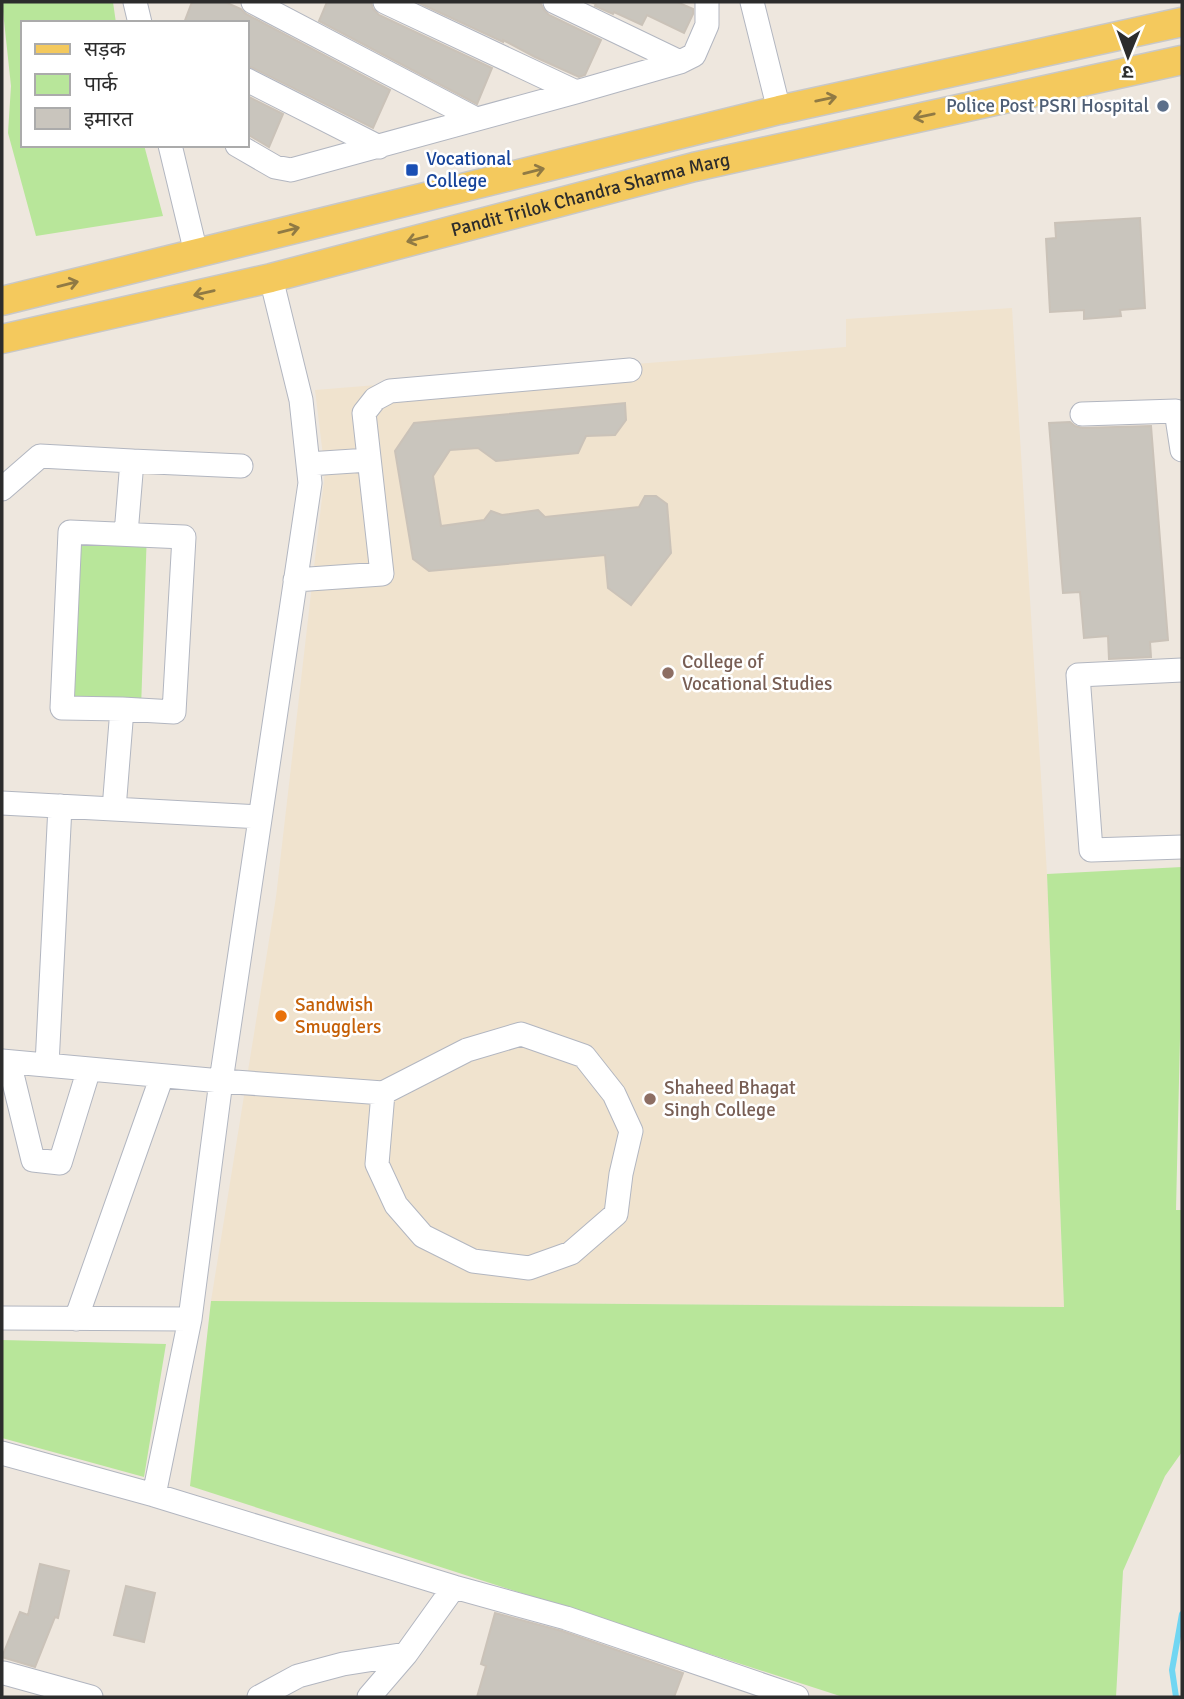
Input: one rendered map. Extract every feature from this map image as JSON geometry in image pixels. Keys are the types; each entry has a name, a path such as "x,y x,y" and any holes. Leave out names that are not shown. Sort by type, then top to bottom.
{"main road":[{"name":"Pandit Trilok Chandra Sharma Marg","path":"2,300 779,110 1182,22"},
{"name":"Pandit Trilok Chandra Sharma Marg","path":"2,340 271,278 694,167 1182,60"}],"street":[{"path":"135,2 140,21"},
{"path":"253,2 476,119"},
{"path":"385,2 576,92"},
{"path":"555,2 680,62"},
{"path":"240,147 275,167 291,170 680,62 694,55 707,25 706,2"},
{"path":"752,2 779,110"},
{"path":"248,80 379,146"},
{"path":"170,147 196,253"},
{"path":"154,1495 190,1319 221,1081 310,483 302,400 271,278"},
{"path":"295,580 382,574 364,414 375,400 390,391 631,370"},
{"path":"1082,414 1176,411 1182,450"},
{"path":"2,489 40,456 241,466"},
{"path":"308,464 369,460"},
{"path":"126,534 132,461"},
{"path":"70,532 184,537 174,712 122,709 62,708 70,532"},
{"path":"1182,670 1078,675 1091,850 1182,847"},
{"path":"114,809 122,709"},
{"path":"2,803 259,817"},
{"path":"47,1065 60,806"},
{"path":"89,1069 60,1163 33,1160 6,1061 383,1093 467,1050 521,1034 584,1056 614,1094 631,1131 621,1174 616,1214 571,1253 529,1268 473,1261 423,1236 396,1205 377,1164 383,1093"},
{"path":"76,1319 162,1076"},
{"path":"2,1318 190,1319"},
{"path":"2,1453 154,1495 454,1587 566,1618 797,1697"},
{"path":"369,1697 406,1654 454,1587"},
{"path":"259,1697 299,1676 343,1664 406,1654"},
{"path":"4,1673 91,1697"}],"shaded area":[{"path":"1012,308 1047,874 1064,1307 211,1301 276,897 325,472 315,390 846,347 846,319"}],"green space":[{"path":"2,2 113,2 116,21 21,21 21,147 145,147 163,216 36,236 8,133 11,86"},
{"path":"147,530 141,709 62,708 70,532"},
{"path":"1182,867 1176,1210 1182,1210 1182,1452 1165,1476 1123,1571 1116,1697 843,1697 190,1486 211,1301 1064,1307 1047,874"},
{"path":"2,1340 166,1344 144,1477 2,1438"}],"building":[{"path":"192,2 225,2 390,90 373,128 248,66 248,21 185,21"},
{"path":"327,2 371,2 379,15 492,68 477,104 319,21"},
{"path":"417,2 538,2 549,15 601,40 585,75 579,77"},
{"path":"591,2 677,2 693,9 693,14 684,33 647,15 642,25"},
{"path":"248,96 283,114 269,147 248,135"},
{"path":"1140,218 1145,308 1120,310 1121,316 1084,319 1084,310 1050,312 1046,239 1056,238 1055,223"},
{"path":"625,403 626,420 615,435 586,436 578,453 496,461 478,448 450,450 433,476 441,526 484,520 491,511 502,515 538,510 545,517 639,507 645,496 656,496 667,504 671,553 631,605 608,588 605,555 429,571 413,559 395,451 414,423"},
{"path":"1070,422 1082,428 1151,426 1168,640 1150,642 1151,657 1109,659 1108,636 1084,638 1080,592 1063,593 1049,423"},
{"path":"40,1564 69,1571 58,1618 55,1617 35,1667 2,1657 20,1612 28,1615"},
{"path":"126,1586 155,1593 144,1642 114,1635"},
{"path":"495,1613 562,1631 683,1673 674,1697 477,1697 486,1666 481,1664"}],"waterway":[{"path":"1176,1697 1172,1670 1182,1614"}],"place":[{"name":"Police Post PSRI Hospital","path":"1163,106"},
{"name":"Vocational College","path":"412,170"},
{"name":"College of Vocational Studies","path":"668,673"},
{"name":"Sandwish Smugglers","path":"281,1016"},
{"name":"Shaheed Bhagat Singh College","path":"650,1099"}]}
